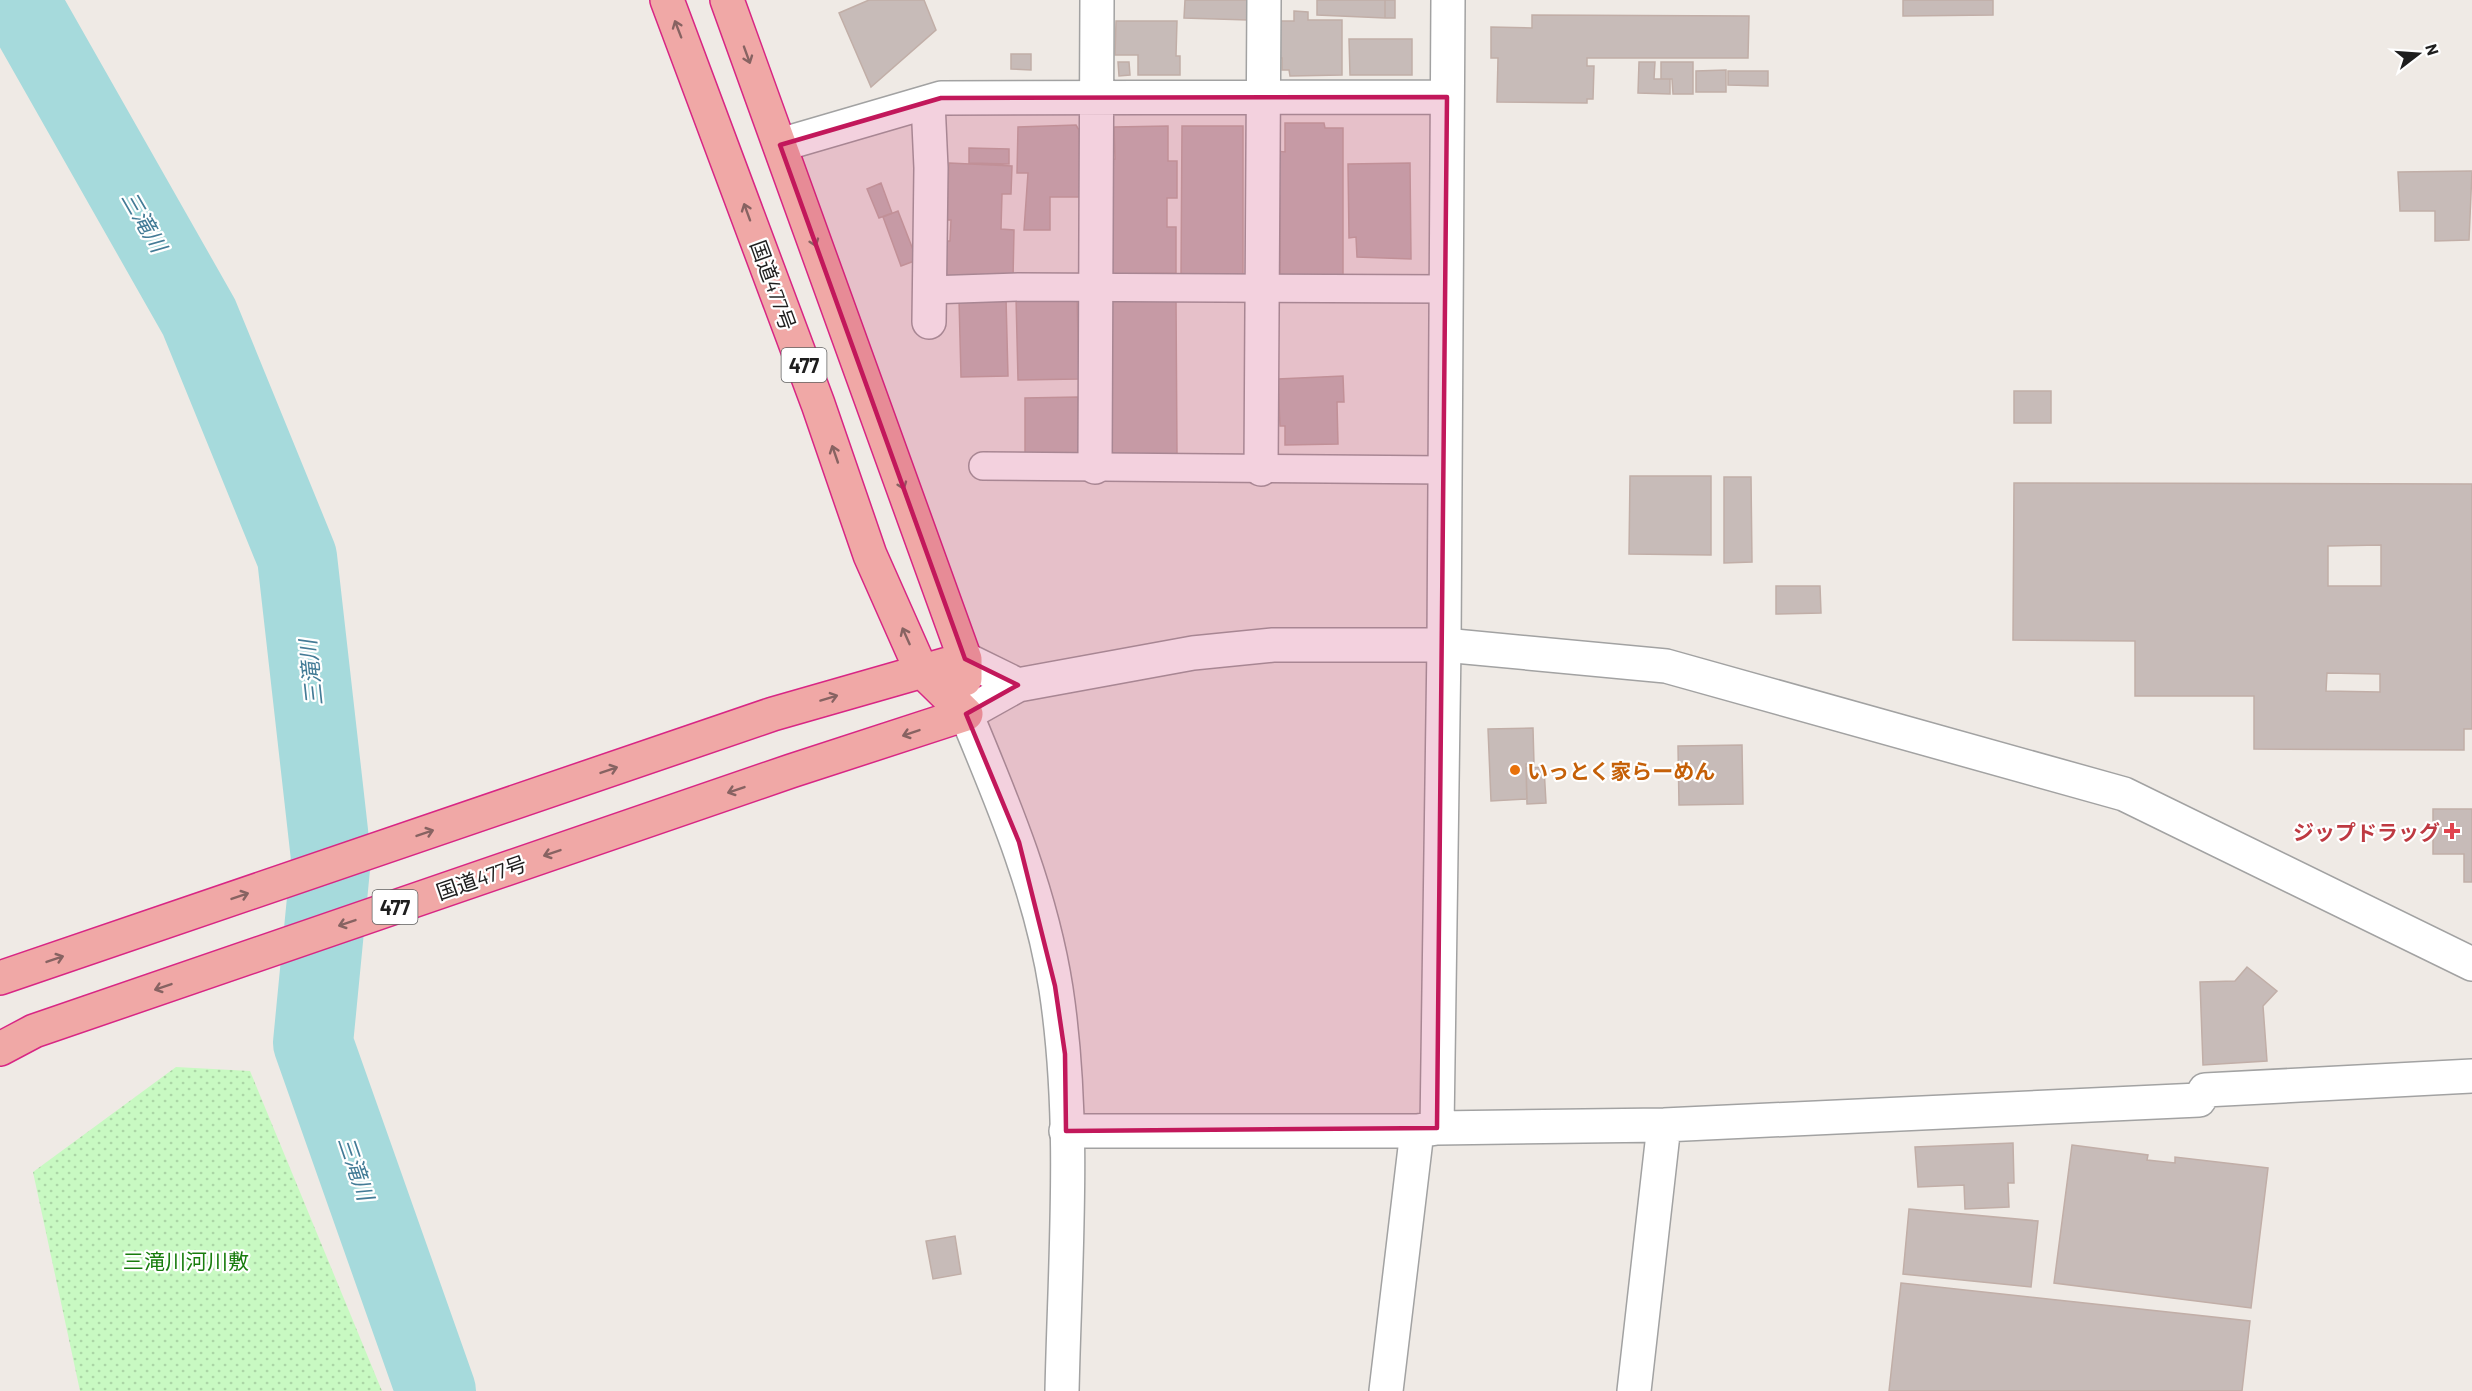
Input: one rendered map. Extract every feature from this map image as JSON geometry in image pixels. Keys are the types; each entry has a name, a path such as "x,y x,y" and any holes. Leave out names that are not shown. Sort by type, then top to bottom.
{"highway":[{"name":"国道477号","path":"0,1049 34,1031 791,771 966,714 921,670 870,555 818,404 667,0"},
{"name":"477","path":"727,0 965,659 966,714"},
{"path":"0,978 773,714 965,659"}],"street":[{"path":"1095,467 1096,0"},
{"path":"1261,469 1263,0"},
{"path":"1386,1391 1427,1129 1444,645 1448,0"},
{"path":"780,145 941,98 1447,97"},
{"path":"928,102 931,168 929,306"},
{"path":"1062,1391 1068,1175 1065,1054 1055,986 1037,902 1019,842 966,714 1018,685 1193,653 1273,645 1444,645 1666,666 2124,794 2472,964"},
{"path":"965,659 1018,685"},
{"path":"1066,1131 1664,1125 2199,1100 2205,1090 2472,1076"},
{"path":"1634,1391 1664,1125"}],"lane":[{"path":"929,306 1095,287 1446,289"},
{"path":"983,465 1445,470"}],"highlighted area":[{"path":"1447,97 1437,1128 1066,1131 1065,1054 1055,986 1019,842 966,714 1018,685 965,659 780,145 941,98"}],"green space":[{"name":"三滝川河川敷","path":"176,1067 250,1071 382,1391 80,1391 33,1172"}],"building":[{"path":"869,0 924,0 936,30 871,87 839,13"},
{"path":"1185,0 1248,0 1248,20 1184,18"},
{"path":"1317,0 1385,0 1385,18 1317,15"},
{"path":"1385,0 1395,0 1395,18 1385,18"},
{"path":"1903,0 1993,0 1993,15 1903,16"},
{"path":"1294,11 1308,12 1308,20 1342,20 1342,75 1290,76 1289,70 1282,70 1282,58 1276,58 1276,21 1294,21"},
{"path":"1532,15 1749,16 1748,58 1587,58 1587,66 1594,66 1593,99 1587,99 1587,103 1497,102 1498,58 1491,58 1491,27 1532,28"},
{"path":"1116,21 1177,21 1176,56 1180,56 1180,75 1138,75 1138,55 1115,55"},
{"path":"1349,39 1412,39 1412,75 1350,75"},
{"path":"1011,54 1031,54 1031,70 1011,69"},
{"path":"1118,62 1129,62 1130,75 1119,76"},
{"path":"1639,62 1655,62 1654,79 1670,79 1670,94 1638,93"},
{"path":"1661,62 1693,62 1693,94 1673,94 1672,79 1661,79"},
{"path":"1726,70 1726,92 1696,92 1696,71"},
{"path":"1728,71 1768,71 1768,86 1728,85"},
{"path":"1285,123 1324,123 1325,128 1343,128 1343,281 1280,280 1280,196 1276,196 1276,151 1285,152"},
{"path":"1076,125 1079,130 1079,197 1050,197 1050,230 1024,230 1028,173 1017,173 1018,127"},
{"path":"1168,126 1168,161 1177,161 1177,198 1167,198 1167,227 1176,227 1176,273 1112,274 1108,160 1115,159 1114,127"},
{"path":"1182,126 1243,126 1243,277 1181,276"},
{"path":"969,148 1009,149 1009,164 969,163"},
{"path":"949,163 1012,166 1011,194 1002,194 1001,229 1014,230 1013,279 943,277 944,241 950,241 951,220 947,220"},
{"path":"1410,163 1411,259 1357,257 1356,237 1349,238 1348,164"},
{"path":"2472,171 2469,240 2435,241 2435,211 2400,211 2398,172"},
{"path":"881,183 892,213 879,218 867,189"},
{"path":"898,211 917,260 901,266 883,217"},
{"path":"1077,296 1079,379 1018,380 1016,297"},
{"path":"1006,298 1008,376 961,377 959,299"},
{"path":"1111,299 1176,299 1177,455 1108,455"},
{"path":"1343,376 1344,402 1337,402 1338,444 1285,445 1285,426 1280,426 1278,379"},
{"path":"2014,391 2051,391 2051,423 2014,423"},
{"path":"1078,397 1078,454 1025,455 1025,398"},
{"path":"1630,476 1711,476 1711,555 1629,554"},
{"path":"1724,477 1751,477 1752,562 1724,563"},
{"path":"2014,483 2472,484 2472,729 2464,729 2464,750 2254,749 2254,696 2135,696 2135,641 2013,640","holes":["2381,545 2381,586 2328,586 2328,546","2327,673 2380,674 2380,692 2326,691"]},
{"path":"1776,586 1820,586 1821,613 1776,614"},
{"path":"1533,728 1534,764 1526,764 1527,799 1491,801 1488,729"},
{"path":"1742,745 1743,804 1679,805 1678,746"},
{"path":"1544,767 1546,803 1527,804 1526,768"},
{"name":"ジップドラッグ","path":"2433,809 2472,809 2472,882 2464,882 2464,854 2433,854"},
{"path":"2247,967 2277,991 2263,1006 2267,1061 2203,1065 2200,982 2235,981"},
{"path":"2013,1143 2014,1183 2008,1183 2009,1207 1965,1209 1964,1185 1918,1187 1915,1147"},
{"path":"2072,1145 2148,1155 2147,1160 2175,1163 2175,1157 2268,1168 2251,1308 2054,1283"},
{"path":"1909,1209 2038,1221 2031,1287 1903,1274"},
{"path":"955,1236 961,1274 933,1279 926,1241"},
{"path":"1901,1283 2250,1321 2242,1391 1889,1391"}],"waterway":[{"name":"三滝川","path":"19,0 199,317 297,557 331,858 313,1043 436,1391"}],"place":[{"name":"いっとく家らーめん","path":"1515,770"},
{"name":"ジップドラッグ","path":"2452,831"}]}
